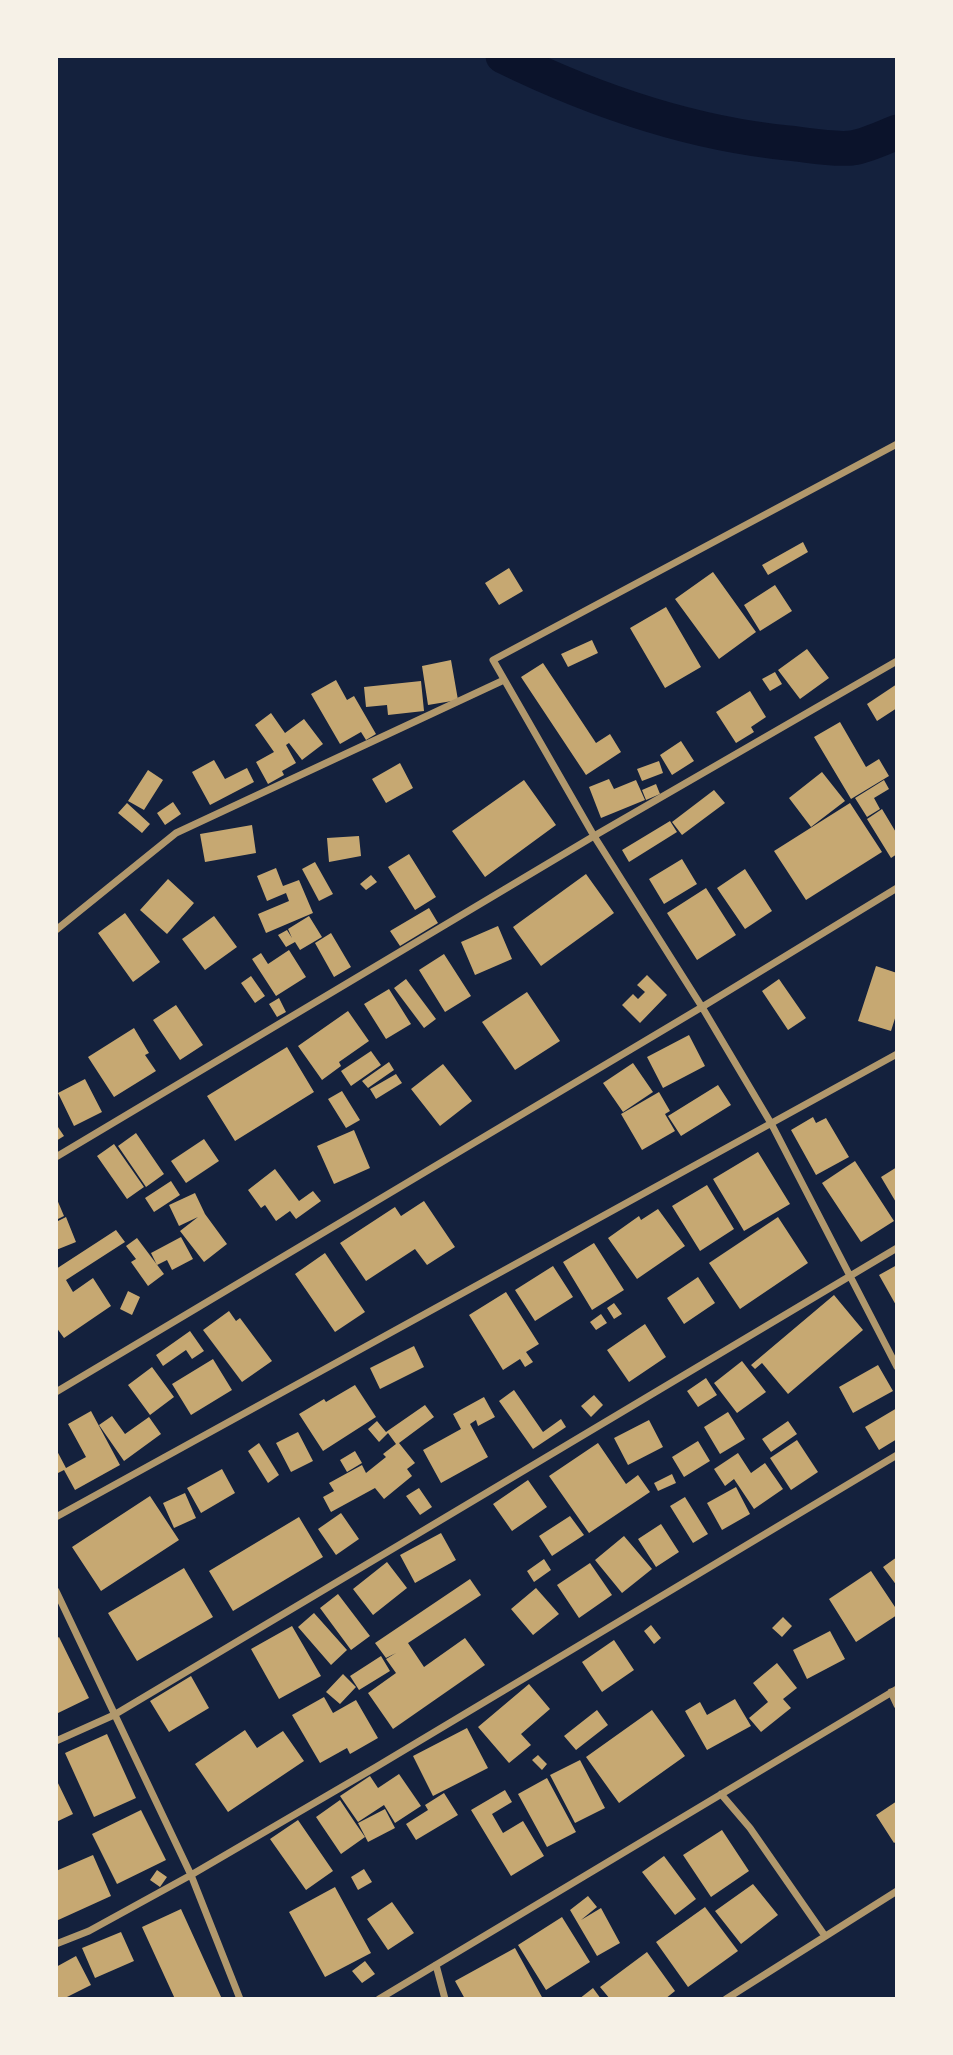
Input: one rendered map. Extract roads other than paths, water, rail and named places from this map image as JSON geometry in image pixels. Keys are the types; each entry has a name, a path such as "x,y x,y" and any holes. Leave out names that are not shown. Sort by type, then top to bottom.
{"street":[{"path":"897,444 493,660 594,836 702,1007 772,1125 897,1367"},
{"path":"56,1157 594,836 897,661"},
{"path":"56,930 176,833 504,680"},
{"path":"56,1392 897,888"},
{"path":"56,1517 897,1055"},
{"path":"56,1741 114,1715 897,1248"},
{"path":"56,1944 89,1931 191,1875 897,1455"},
{"path":"56,1591 191,1875 240,1999"},
{"path":"379,1999 894,1691 897,1705"},
{"path":"721,1794 750,1828 825,1936"},
{"path":"726,1999 897,1891"},
{"path":"436,1965 446,1999"}],"waterway":[{"path":"503,56 571,87 641,112 677,123 750,138 820,147 852,148 897,132"}]}
